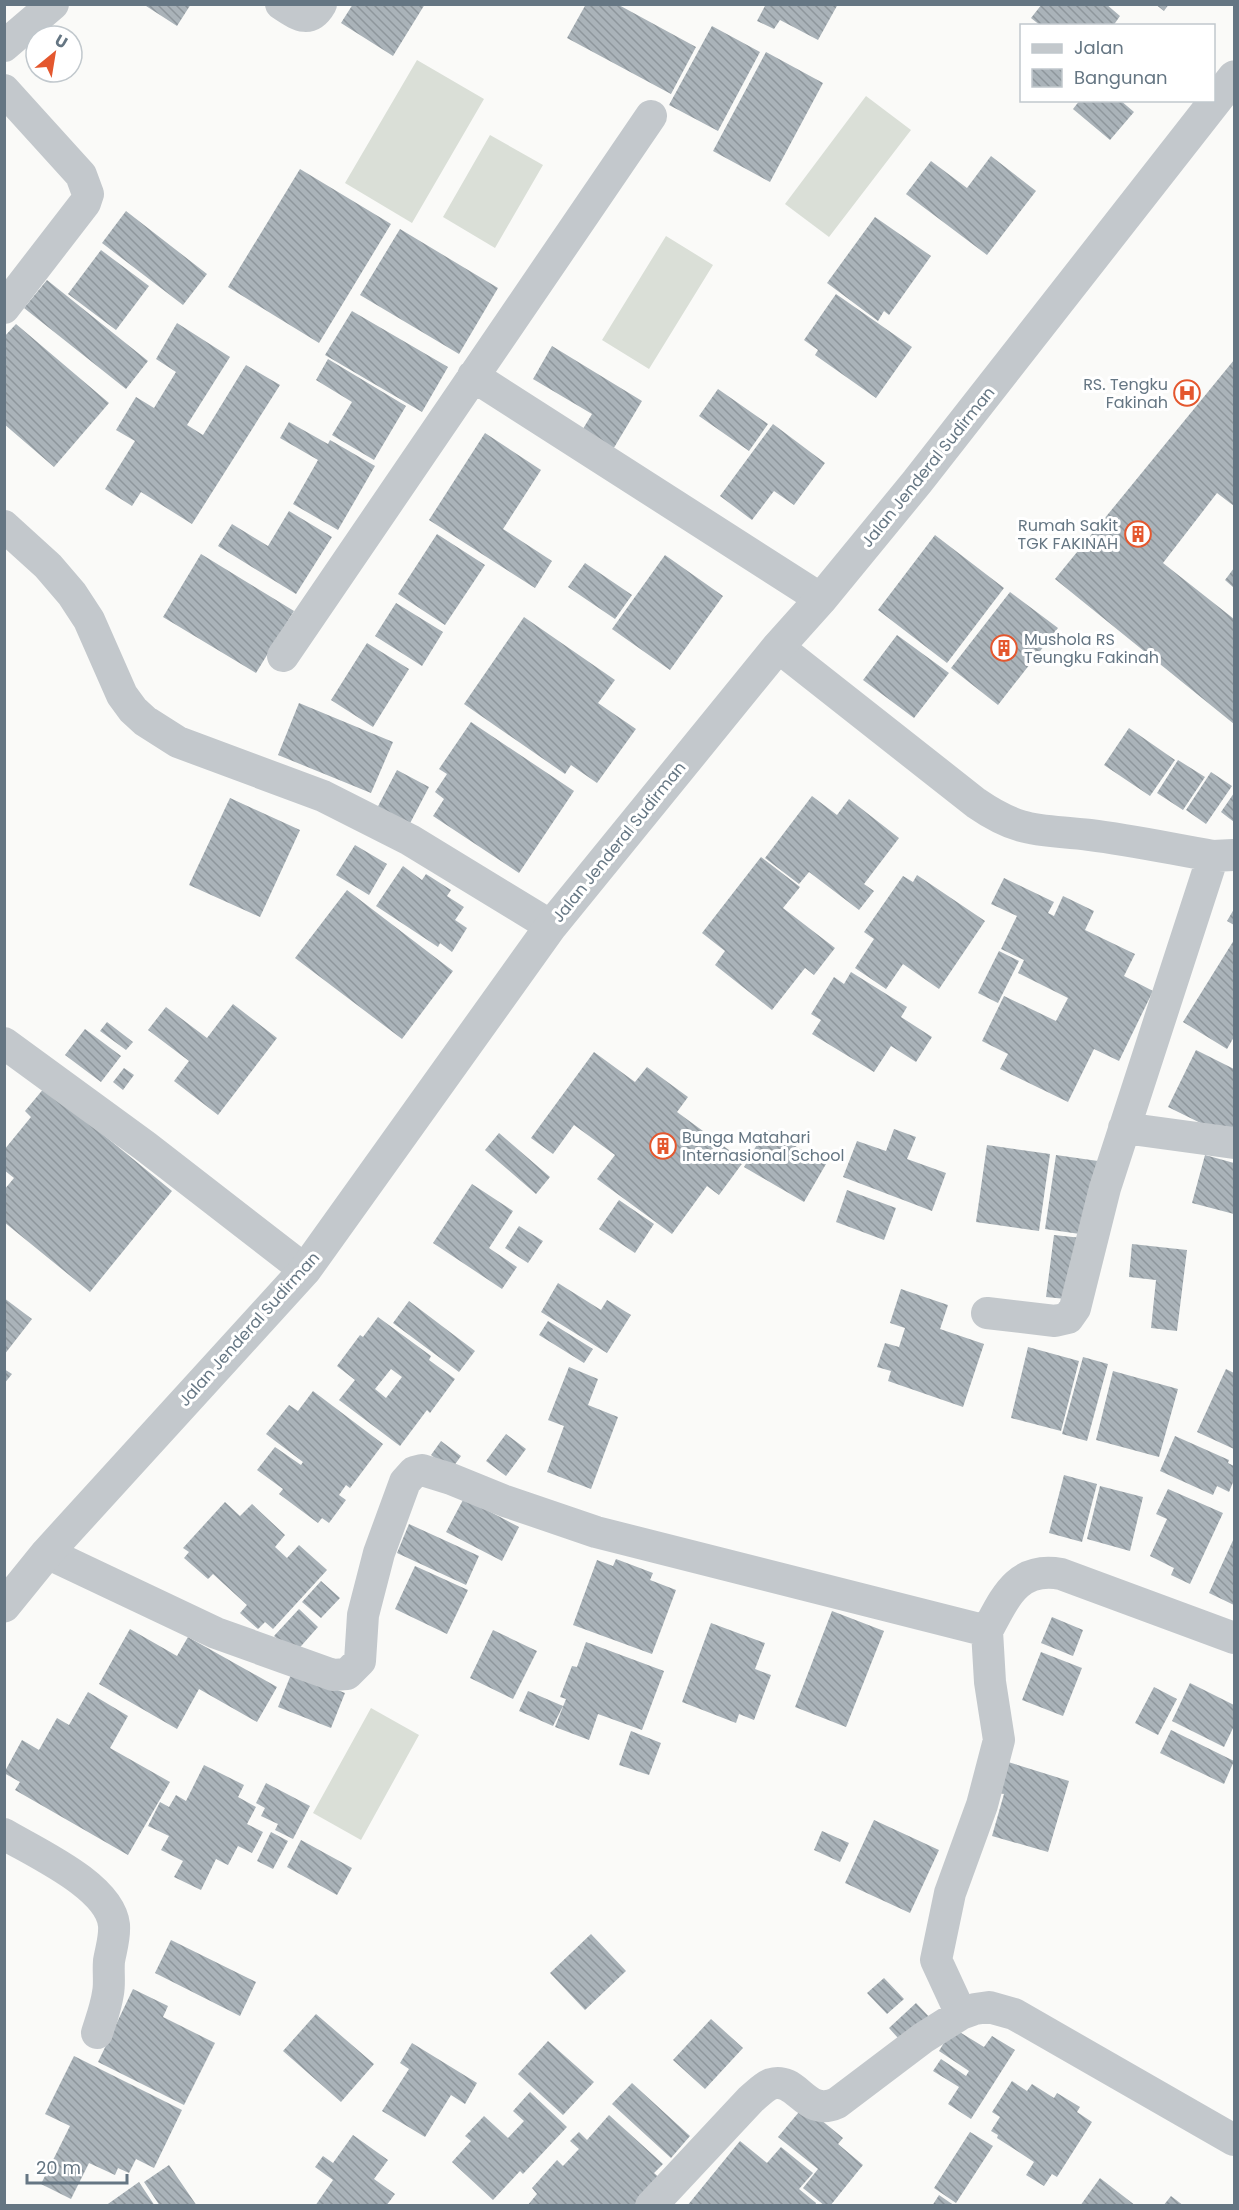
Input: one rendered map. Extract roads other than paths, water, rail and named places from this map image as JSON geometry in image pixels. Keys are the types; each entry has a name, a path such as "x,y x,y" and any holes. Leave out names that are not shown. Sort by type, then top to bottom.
{"street":[{"path":"4,46 53,4"},
{"path":"281,4 298,15 309,17 321,4"},
{"name":"Jalan Jenderal Sudirman","path":"1215,101 1234,77"},
{"path":"4,90 81,175 88,194 85,203 4,308"},
{"name":"Jalan Jenderal Sudirman","path":"4,1606 47,1553 305,1270 551,926 778,647 821,599 917,482 1214,102"},
{"path":"283,656 651,116"},
{"path":"473,376 821,599"},
{"path":"4,526 48,566 72,594 89,620 122,695 132,710 145,721 178,742 324,795 410,840 551,926"},
{"path":"778,647 996,817 1035,831 1089,835 1224,855 1124,1128 1071,1316 1055,1321 987,1313"},
{"path":"4,1043 145,1146 305,1270"},
{"path":"1124,1128 1234,1143"},
{"path":"47,1553 216,1633 341,1676 353,1671 360,1661 363,1615 379,1553 405,1482 414,1472 422,1470 451,1479 505,1502 596,1532 987,1631"},
{"path":"960,2014 936,1960 950,1893 982,1805 999,1740 990,1682 987,1631 1004,1599 1026,1577 1038,1572 1050,1572 1061,1574 1234,1638"},
{"path":"4,1834 79,1878 91,1887 109,1909 114,1924 113,1946 109,1962 109,1993 97,2033"},
{"path":"651,2205 752,2099 770,2084 788,2086 814,2106 827,2108 960,2014 989,2007 1014,2014 1234,2140"}],"place":[{"name":"RS. Tengku Fakinah","path":"1187,393"},
{"name":"Rumah Sakit TGK FAKINAH","path":"1138,534"},
{"name":"Mushola RS Teungku Fakinah","path":"1004,648"},
{"name":"Bunga Matahari Internasional School","path":"663,1146"}]}
